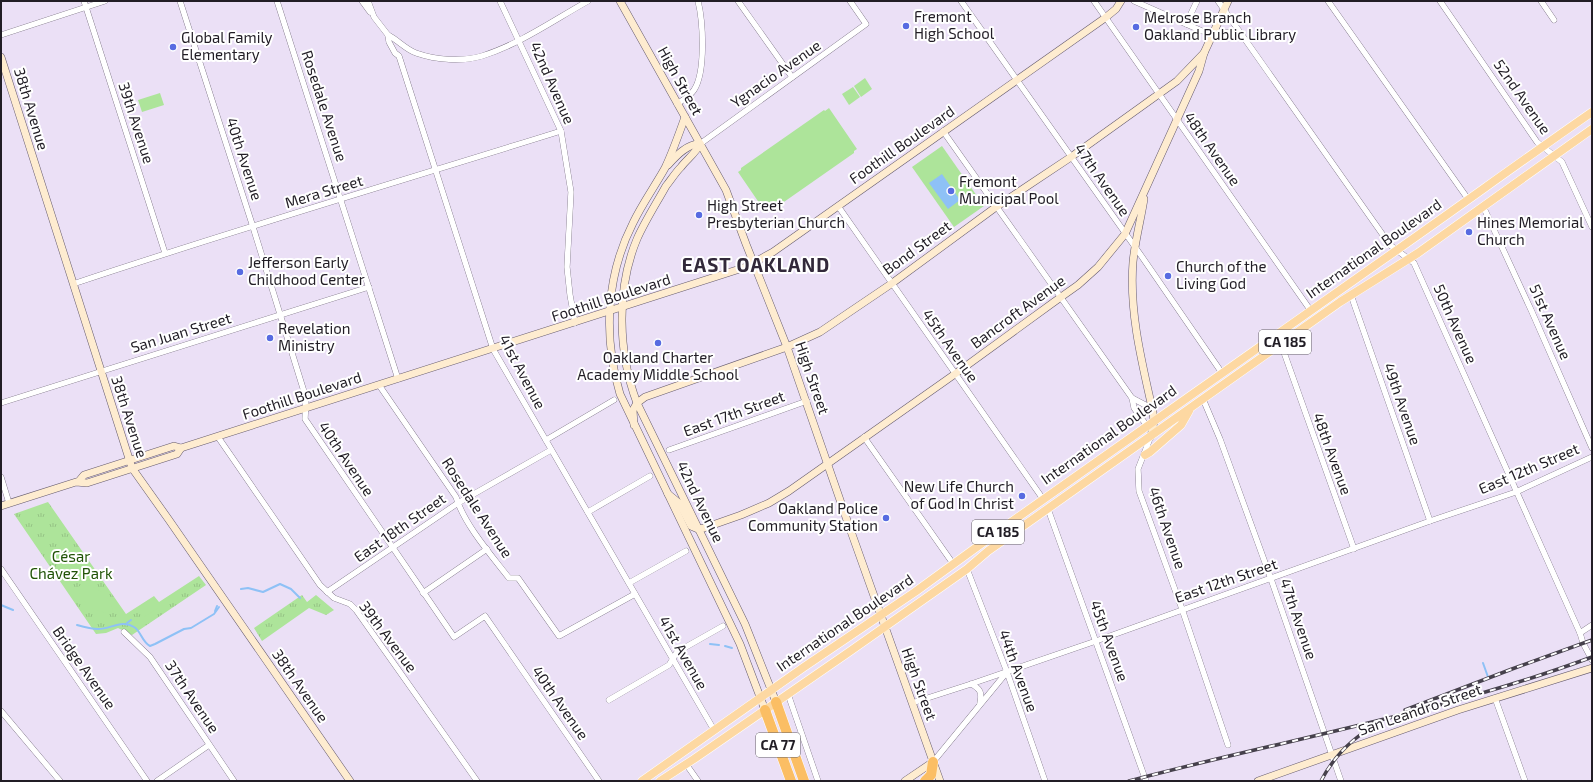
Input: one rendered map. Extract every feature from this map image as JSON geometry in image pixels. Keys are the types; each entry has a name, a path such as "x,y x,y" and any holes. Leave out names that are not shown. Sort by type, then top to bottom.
{"highway":[{"name":"CA 77","path":"776,702 804,781"},
{"name":"CA 77","path":"765,710 791,781"},
{"path":"925,781 931,775 933,762"}],"main road":[{"name":"High Street","path":"620,1 726,190 807,401 827,464 940,781"},
{"name":"Foothill Boulevard","path":"79,481 84,475 128,460 174,446 181,448 218,437 737,271 754,264 1105,18 1116,9 1120,1"},
{"name":"Bancroft Avenue","path":"698,529 741,515 770,503 789,491 955,374 1061,297 1098,267 1125,234 1199,71 1204,53 1228,1"},
{"name":"Bond Street","path":"637,403 650,396 787,347 820,332 891,284 996,207 1071,157 1177,81 1204,53"},
{"name":"38th Avenue","path":"1,57 128,460 132,468 350,781"},
{"name":"International Boulevard","path":"642,781 880,614 954,565 1043,499 1311,310 1445,218 1468,199 1592,112"},
{"path":"658,180 673,149 685,117"},
{"name":"International Boulevard","path":"660,781 765,710 966,569 988,551 1280,344 1408,258 1592,129"},
{"path":"658,180 672,161 682,152 690,146 700,144"},
{"name":"42nd Avenue","path":"700,144 698,149 674,175 642,227 636,240 628,265 623,307 622,333 625,364 637,403 752,639 776,702"},
{"name":"42nd Avenue","path":"658,180 633,222 614,276 609,335 612,362 620,394 740,644 761,698"},
{"name":"46th Avenue","path":"1146,187 1133,261 1133,281 1136,323 1152,409 1150,436"},
{"path":"634,425 632,410 637,403"},
{"path":"1145,455 1181,425 1189,409"},
{"name":"Foothill Boulevard","path":"1,506 79,481 87,483 177,454 181,448"},
{"path":"668,494 679,504 691,526 698,529"},
{"name":"San Leandro Street","path":"1258,781 1458,710 1592,668"},
{"name":"CA 77","path":"761,698 765,710"},
{"path":"905,781 933,762"}],"street":[{"name":"39th Avenue","path":"84,1 165,253"},
{"path":"1,35 105,1"},
{"name":"40th Avenue","path":"180,1 253,227 306,398 305,419 454,637 485,616 599,781"},
{"name":"Rosedale Avenue","path":"277,1 398,379"},
{"path":"362,1 374,17"},
{"name":"41st Avenue","path":"368,1 374,17 388,34 389,42 395,53 399,56 493,349 714,730"},
{"name":"42nd Avenue","path":"500,1 560,131 571,192 568,267 570,295 575,322"},
{"path":"388,34 409,50 435,58 459,59 481,56 519,40 588,1"},
{"path":"677,104 690,95 694,90 699,76 702,55 699,3 705,1"},
{"path":"738,1 792,77"},
{"name":"Ygnacio Avenue","path":"700,144 866,24 850,1"},
{"name":"47th Avenue","path":"961,1 1222,373"},
{"name":"48th Avenue","path":"1094,1 1311,310"},
{"path":"1134,1 1202,31 1241,33"},
{"path":"1186,24 1197,1"},
{"name":"50th Avenue","path":"1218,1 1390,245 1414,263 1417,268 1583,643 1592,660"},
{"path":"1328,1 1468,199"},
{"name":"52nd Avenue","path":"1440,1 1537,142 1562,162 1592,227"},
{"path":"1541,1 1554,20"},
{"path":"399,56 409,50"},
{"name":"Mera Street","path":"73,284 165,253 560,131"},
{"path":"944,131 996,207 1132,398 1134,408 1150,424"},
{"name":"45th Avenue","path":"838,206 891,284 1043,499"},
{"name":"51st Avenue","path":"1483,206 1529,305 1592,448"},
{"name":"San Juan Street","path":"1,403 368,287"},
{"name":"49th Avenue","path":"1351,295 1430,521"},
{"name":"48th Avenue","path":"1280,344 1354,550"},
{"name":"Rosedale Avenue","path":"380,385 456,497 459,508 487,549 509,578 518,578 559,636 635,594"},
{"path":"1132,398 1152,409"},
{"name":"47th Avenue","path":"1203,399 1220,439 1271,579 1341,781"},
{"path":"546,440 614,400"},
{"name":"East 17th Street","path":"669,450 807,401"},
{"name":"46th Avenue","path":"1150,436 1145,455 1138,469 1139,491 1182,609 1228,745"},
{"name":"39th Avenue","path":"218,437 320,585 334,598 350,604 356,610 477,781"},
{"path":"864,437 954,565"},
{"name":"East 18th Street","path":"328,592 458,503 551,450"},
{"name":"East 12th Street","path":"912,703 1096,641 1182,609 1354,550 1430,521 1516,492 1592,457"},
{"path":"588,512 650,476"},
{"path":"1,477 9,503"},
{"name":"45th Avenue","path":"1048,509 1146,781"},
{"path":"423,593 487,549"},
{"path":"629,583 686,551"},
{"name":"Bridge Avenue","path":"1,569 147,781"},
{"name":"44th Avenue","path":"966,569 1007,672 1044,781"},
{"path":"1580,634 1592,625"},
{"path":"610,700 670,665 677,652 723,626"},
{"name":"37th Avenue","path":"124,632 150,657 234,781"},
{"path":"933,762 1007,672"},
{"path":"971,684 979,688 982,694 980,705"},
{"path":"788,694 818,781"},
{"path":"1495,698 1525,781"},
{"path":"1,711 60,781"},
{"path":"157,781 210,745"},
{"path":"686,764 698,781"}],"green space":[{"path":"865,78 872,89 861,97 854,86"},
{"path":"853,87 860,97 849,105 842,94"},
{"path":"160,93 164,105 142,112 138,100"},
{"path":"829,108 857,149 854,153 766,213 738,172 741,168"},
{"name":"Fremont Municipal Pool","path":"942,146 984,206 954,227 912,167"},
{"name":"César Chávez Park","path":"48,502 126,614 154,596 159,602 199,576 206,585 132,635 118,628 106,633 96,634 14,514"},
{"path":"78,556 93,573 83,582 68,565"},
{"path":"83,584 102,592 109,600 113,610 102,612 86,603 79,593 78,587"},
{"path":"302,595 307,602 316,595 334,610 326,615 309,608 262,641 254,628"},
{"path":"151,599 154,600 158,608 142,617 138,611 138,608"}],"water":[{"path":"942,174 960,200 948,209 929,183"}],"waterway":[{"path":"241,589 248,588 263,592 280,584 291,589 300,598"},
{"path":"1,605 13,610"},
{"path":"215,611 217,606"},
{"path":"77,625 98,629 121,624 130,625 138,631 145,642 150,646 184,629 191,628 214,614 219,607"},
{"path":"127,623 131,620"},
{"path":"710,644 719,645"},
{"path":"725,646 732,648"},
{"path":"1483,663 1488,677"}],"railway":[{"path":"1405,710 1592,640"},
{"path":"1129,781 1420,710 1535,677 1592,657"},
{"path":"1321,781 1332,763 1353,740 1380,723"}],"place":[{"name":"Fremont High School","path":"906,26"},
{"name":"Melrose Branch Oakland Public Library","path":"1136,27"},
{"name":"Global Family Elementary","path":"173,47"},
{"name":"Fremont Municipal Pool","path":"951,191"},
{"name":"High Street Presbyterian Church","path":"699,215"},
{"name":"Hines Memorial Church","path":"1469,232"},
{"name":"Jefferson Early Childhood Center","path":"240,272"},
{"name":"Church of the Living God","path":"1168,276"},
{"name":"Revelation Ministry","path":"270,338"},
{"name":"Oakland Charter Academy Middle School","path":"658,343"},
{"name":"New Life Church of God In Christ","path":"1022,496"},
{"name":"Oakland Police Community Station","path":"886,518"}],"district":[{"name":"EAST OAKLAND","path":"756,265"}]}
